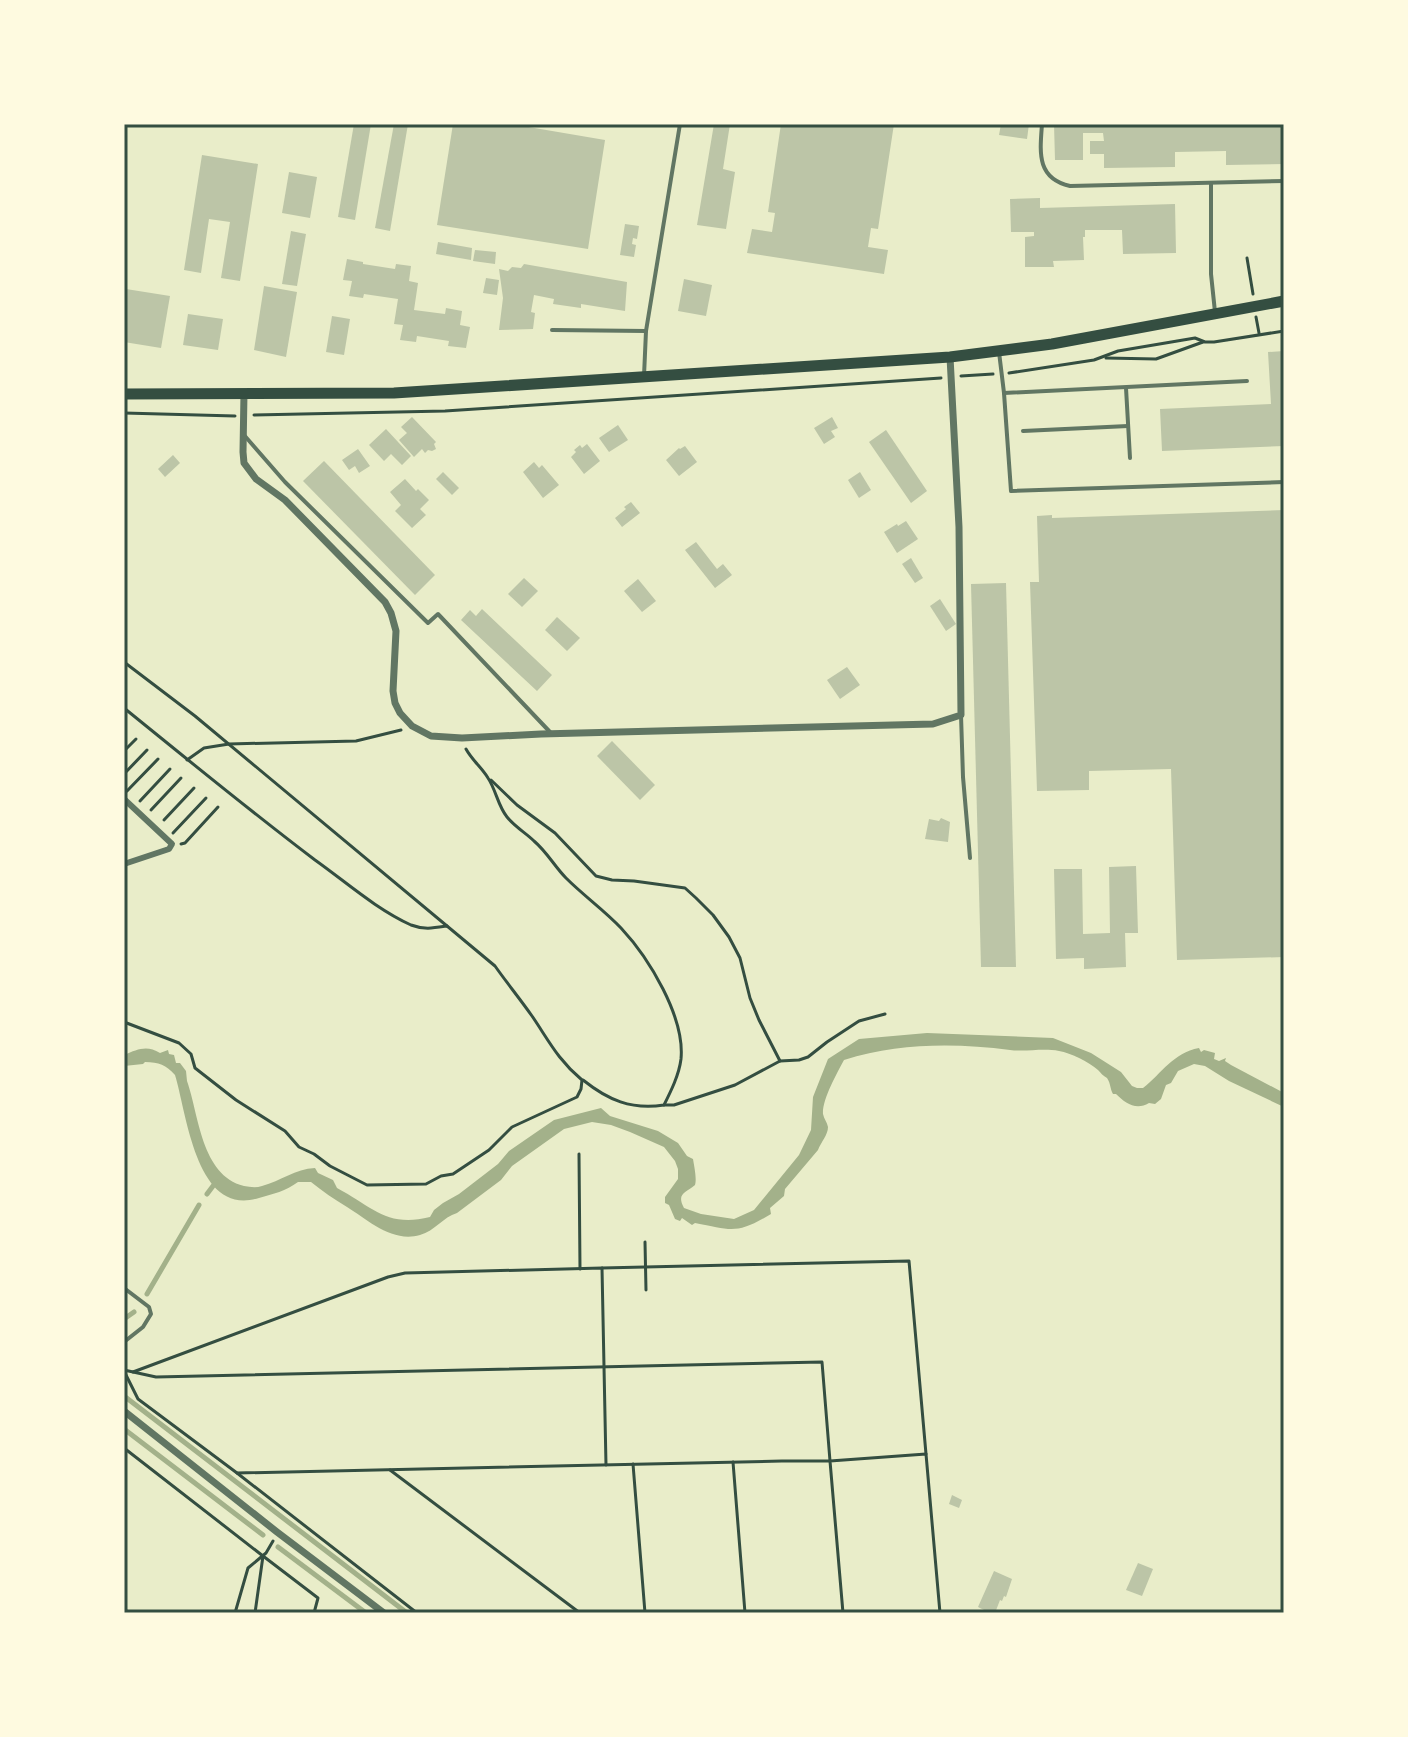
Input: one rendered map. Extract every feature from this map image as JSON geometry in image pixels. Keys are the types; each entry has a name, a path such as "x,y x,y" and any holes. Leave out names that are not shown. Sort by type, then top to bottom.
{"main road":[{"path":"124,394 394,393 950,357 1052,344 1284,301"}],"street":[{"path":"244,393 244,463 256,479 285,500 385,602 396,631 393,696 400,713 412,726 431,736 462,738 933,724 961,715 959,527 950,357"},
{"path":"124,797 169,843 124,864"},
{"path":"124,1411 384,1613"}],"lane":[{"path":"644,378 646,331 680,124"},
{"path":"1042,124 1040,152 1044,169 1061,184 1284,181"},
{"path":"1211,183 1211,274 1215,313"},
{"path":"552,330 646,331"},
{"path":"999,352 1011,491 1284,482"},
{"path":"1004,393 1247,381"},
{"path":"1126,387 1130,458"},
{"path":"1023,431 1128,426"},
{"path":"243,434 285,482 428,623 438,614 551,734"},
{"path":"961,715 970,858"},
{"path":"124,1288 149,1307 151,1314 143,1327 124,1342"}],"path":[{"path":"1247,258 1253,295"},
{"path":"1256,317 1259,335"},
{"path":"1012,373 1102,358 1156,359 1205,342 1284,331"},
{"path":"1102,358 1118,351 1195,338 1205,342"},
{"path":"124,413 244,416 445,411 994,374"},
{"path":"124,662 229,744 495,966 555,1053 582,1080 601,1093 633,1106 674,1105 735,1085 780,1061 808,1057 859,1021 885,1014"},
{"path":"124,708 267,824 366,898 410,924 430,929 447,926"},
{"path":"187,760 204,748 229,744 356,741 412,726"},
{"path":"462,738 466,751 488,778 517,805 555,833 596,876 685,888 713,915 740,958 750,998 780,1061"},
{"path":"124,751 136,739"},
{"path":"124,774 147,750"},
{"path":"124,797 158,759"},
{"path":"133,808 170,769"},
{"path":"144,819 181,778"},
{"path":"488,778 505,815 549,855 564,876 620,927 638,947 661,984 676,1023 682,1055 677,1077 664,1105"},
{"path":"155,829 194,788"},
{"path":"169,843 206,798"},
{"path":"169,843 185,843 218,807"},
{"path":"124,1022 179,1043 191,1054 195,1068 236,1100 285,1131 299,1147 367,1185 426,1184 453,1174 489,1150 512,1127 577,1097 582,1080"},
{"path":"579,1154 580,1269"},
{"path":"645,1242 646,1290"},
{"path":"133,1372 405,1273 909,1261 940,1613"},
{"path":"602,1268 606,1465"},
{"path":"124,1371 156,1377 822,1362 843,1613"},
{"path":"124,1371 138,1399 417,1613"},
{"path":"124,1448 318,1598 314,1613"},
{"path":"237,1473 830,1461 926,1454"},
{"path":"733,1462 745,1613"},
{"path":"633,1464 645,1613"},
{"path":"390,1470 580,1613"},
{"path":"235,1613 248,1568 263,1556 277,1532"},
{"path":"255,1613 263,1556"},
{"path":"124,1609 129,1613"}],"shaded area":[{"path":"927,1033 1053,1038 1091,1053 1121,1072 1137,1088 1143,1088 1182,1054 1199,1048 1201,1052 1215,1053 1214,1059 1219,1061 1226,1058 1225,1061 1231,1065 1284,1093 1284,1107 1205,1066 1194,1064 1178,1071 1155,1104 1135,1106 1113,1094 1107,1078 1094,1067 1059,1051 968,1046 885,1050 844,1060 825,1101 826,1136 785,1189 784,1196 770,1208 771,1214 750,1225 726,1229 692,1225 682,1218 680,1221 675,1219 665,1203 665,1197 678,1179 678,1169 664,1147 611,1125 592,1122 564,1129 512,1166 501,1180 457,1213 425,1233 410,1237 381,1229 311,1182 298,1182 259,1198 238,1200 221,1193 198,1159 175,1075 165,1066 154,1063 124,1066 124,1055 138,1050 151,1049 160,1053 168,1050 169,1054 174,1055 176,1063 180,1063 186,1071 210,1157 230,1180 244,1186 260,1187 315,1168 318,1173 333,1180 337,1188 381,1214 402,1220 430,1217 434,1210 498,1164 509,1151 554,1120 601,1108 610,1116 658,1131 678,1143 693,1159 696,1182 682,1196 684,1208 734,1219 754,1210 799,1155 811,1130 813,1097 828,1059 859,1039"}],"building":[{"path":"354,124 371,124 355,220 338,217"},
{"path":"394,124 408,124 390,231 375,228"},
{"path":"453,124 511,124 605,140 588,249 437,225"},
{"path":"714,124 730,124 723,169 735,172 726,229 697,225"},
{"path":"781,124 894,124 878,229 871,228 868,247 888,250 884,274 747,253 752,229 772,232 775,213 768,212"},
{"path":"1001,124 1029,124 1027,139 999,135"},
{"path":"1054,124 1284,124 1284,164 1226,165 1226,151 1175,152 1175,167 1104,168 1104,154 1090,154 1090,141 1104,141 1103,133 1083,133 1083,160 1055,160"},
{"path":"202,155 258,164 240,281 221,278 230,222 209,219 201,273 184,270"},
{"path":"289,172 317,177 310,218 282,213"},
{"path":"1040,198 1040,208 1175,204 1176,253 1123,254 1122,230 1085,230 1084,260 1053,261 1054,267 1025,267 1025,237 1034,236 1034,232 1011,232 1010,199"},
{"path":"625,224 639,226 637,239 633,238 632,244 636,245 634,257 620,255"},
{"path":"291,231 306,234 297,286 282,284"},
{"path":"438,242 472,248 471,260 436,254"},
{"path":"475,250 496,252 495,264 473,261"},
{"path":"347,259 395,269 396,264 411,266 409,281 418,283 414,310 445,314 446,308 462,311 460,325 470,327 466,348 448,346 449,341 417,336 416,342 400,340 403,325 394,324 398,299 364,294 363,298 349,296 352,281 343,280"},
{"path":"524,264 627,282 625,311 581,304 581,308 553,304 554,299 534,295 531,312 535,313 533,329 499,330 503,298 499,269 508,271 512,267 521,268"},
{"path":"486,278 499,280 497,295 483,293"},
{"path":"684,279 712,285 706,316 678,311"},
{"path":"264,286 297,292 286,357 254,350"},
{"path":"126,289 170,296 161,348 124,342"},
{"path":"188,314 223,319 218,350 183,345"},
{"path":"332,316 350,319 344,355 326,352"},
{"path":"1284,351 1284,446 1162,451 1160,409 1271,404 1268,352"},
{"path":"412,417 436,442 436,449 425,453 422,449 414,457 399,440 407,433 401,427"},
{"path":"832,417 838,428 831,431 835,437 824,444 814,428"},
{"path":"618,425 628,440 609,452 599,438"},
{"path":"386,429 411,456 402,465 391,454 384,461 369,445"},
{"path":"886,430 927,491 911,503 869,442"},
{"path":"587,444 600,461 584,474 571,457 580,445 582,448"},
{"path":"685,446 697,462 679,476 666,460"},
{"path":"358,449 370,466 359,473 355,466 349,470 342,460"},
{"path":"173,455 180,463 165,477 158,469"},
{"path":"324,461 435,575 415,595 303,481"},
{"path":"534,462 539,468 542,465 559,485 543,498 523,472"},
{"path":"443,472 459,488 452,495 436,479"},
{"path":"860,472 871,490 859,498 848,480"},
{"path":"405,479 429,500 420,509 426,515 412,528 395,511 401,505 390,492"},
{"path":"631,502 640,513 622,527 615,518"},
{"path":"1284,510 1284,957 1177,960 1171,769 1089,771 1089,790 1037,791 1030,582 1039,582 1037,516"},
{"path":"906,521 918,539 897,553 884,532"},
{"path":"696,542 717,569 723,564 732,575 715,588 685,550"},
{"path":"911,558 923,578 915,583 902,564"},
{"path":"524,578 538,591 522,607 508,594"},
{"path":"638,579 656,601 642,612 624,591"},
{"path":"1006,583 1016,967 981,967 971,584"},
{"path":"940,599 956,624 946,631 930,606"},
{"path":"482,609 552,675 537,691 461,620 470,610 476,616"},
{"path":"557,617 580,638 567,651 545,630"},
{"path":"847,667 860,685 840,699 827,680"},
{"path":"612,741 655,785 640,800 597,756"},
{"path":"941,818 950,822 948,842 925,839 929,819 939,821"},
{"path":"1136,866 1138,933 1125,933 1126,967 1084,969 1084,958 1056,959 1054,869 1082,869 1083,934 1110,933 1109,867"},
{"path":"952,1495 962,1500 959,1508 949,1504"},
{"path":"1138,1563 1153,1569 1142,1596 1126,1590"},
{"path":"994,1571 1012,1579 1006,1597 1000,1600 995,1613 990,1613 978,1607"}],"waterway":[{"path":"207,1194 216,1182"},
{"path":"147,1294 199,1205"},
{"path":"124,1319 134,1312"},
{"path":"124,1396 407,1613"},
{"path":"124,1429 263,1535"},
{"path":"278,1547 366,1613"}]}
